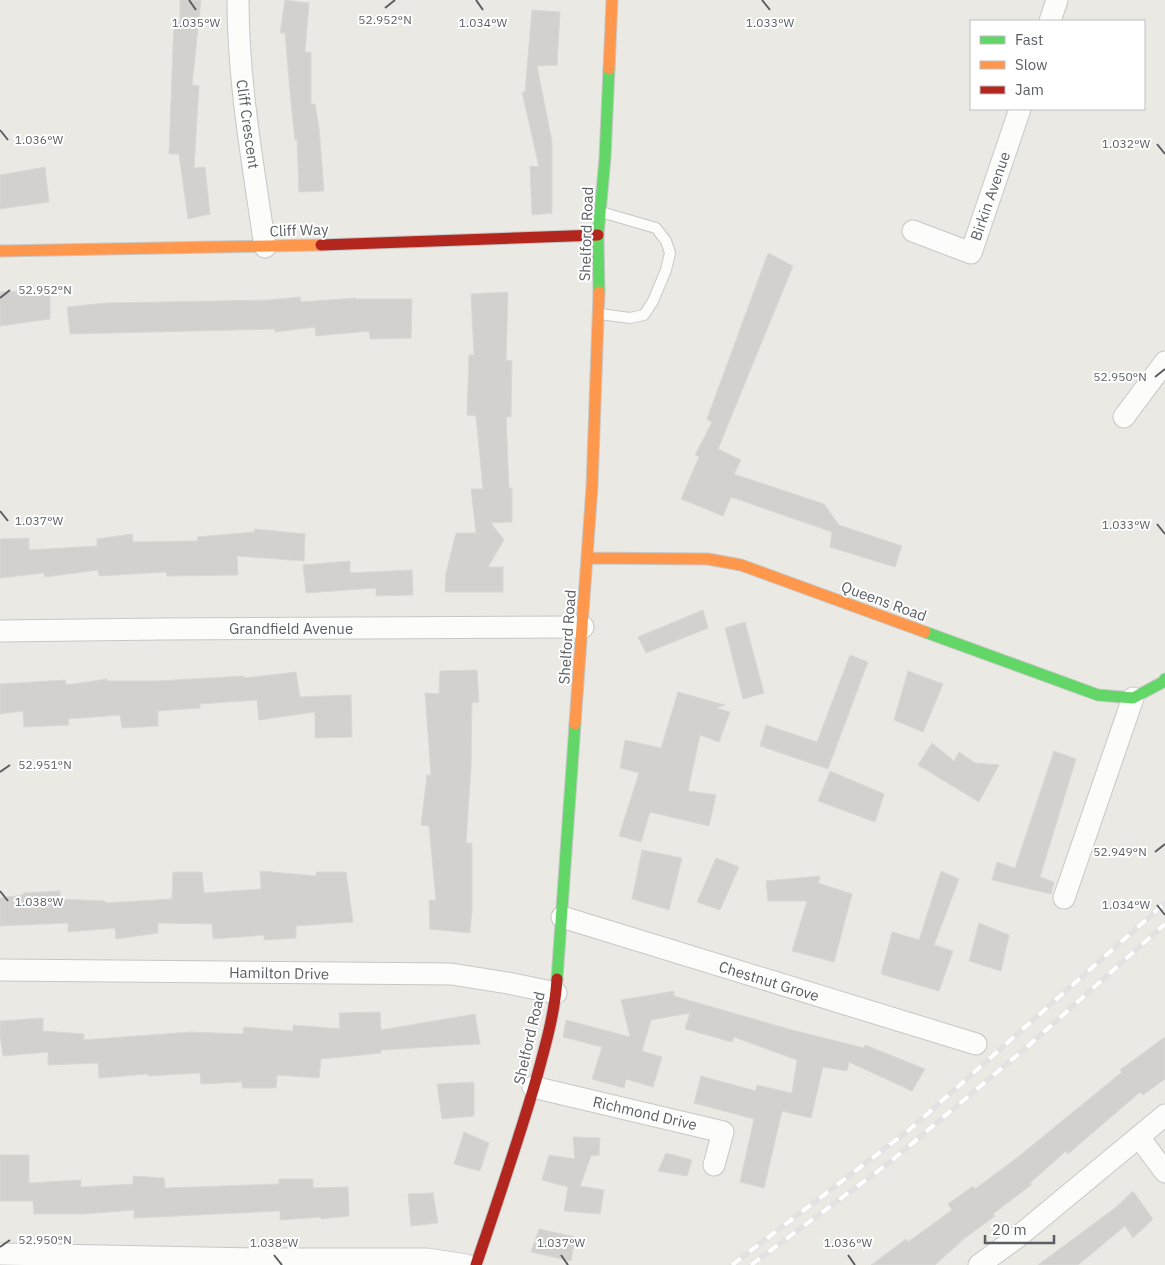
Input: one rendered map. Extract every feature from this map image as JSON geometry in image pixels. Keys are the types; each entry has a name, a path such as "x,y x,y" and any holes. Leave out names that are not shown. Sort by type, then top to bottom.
{"street":[{"name":"Cliff Crescent","path":"238,0 238,33 242,87 265,246"},
{"name":"Shelford Road","path":"476,1265 521,1133 545,1046 556,993 592,478 599,313 598,235 605,158 612,0"},
{"path":"1050,20 1057,0"},
{"name":"Birkin Avenue","path":"913,231 971,253 1020,110"},
{"name":"Cliff Way","path":"0,251 265,246 598,235"},
{"path":"1124,417 1165,362"},
{"name":"Queens Road","path":"587,558 708,559 741,565 1098,695 1132,698"},
{"name":"Grandfield Avenue","path":"0,631 583,627"},
{"path":"1064,898 1132,698 1164,681"},
{"name":"Chestnut Grove","path":"562,917 976,1044"},
{"name":"Hamilton Drive","path":"0,970 451,974 556,993"},
{"name":"Richmond Drive","path":"533,1087 723,1132 714,1165"},
{"path":"979,1265 1018,1236 1165,1115"},
{"path":"1139,1137 1165,1172"},
{"path":"0,1254 261,1262 427,1259 466,1265"}],"lane":[{"path":"599,313 630,318 644,315 661,284 670,254 666,241 656,228 600,212"}],"building":[{"path":"180,0 201,0 192,85 199,86 194,168 205,167 210,214 188,219 179,154 169,154 174,21 180,22"},
{"path":"285,0 309,3 305,52 311,52 311,104 315,104 319,128 324,191 299,192 297,139 295,140 285,33 280,33"},
{"path":"532,10 560,12 557,65 537,66 552,142 552,213 532,215 530,166 539,167 522,92 525,92"},
{"path":"45,167 49,202 0,209 0,175"},
{"path":"768,253 793,266 718,449 741,460 734,474 824,504 839,525 902,546 895,567 830,547 832,532 731,497 723,516 681,499 699,457 695,455 712,422 707,419"},
{"path":"50,290 50,319 0,326 0,292"},
{"path":"508,292 506,360 512,361 511,417 506,417 509,488 512,488 512,522 491,523 504,540 488,567 503,567 503,592 445,592 446,573 456,533 476,533 471,489 483,489 476,416 467,415 469,355 474,355 471,294"},
{"path":"300,297 301,302 356,298 412,299 411,338 370,339 369,331 316,336 315,327 275,332 275,329 70,334 67,307 106,303 269,300"},
{"path":"255,529 305,534 304,561 237,556 238,575 167,576 166,572 99,576 98,570 45,577 44,573 0,578 0,539 29,538 29,550 97,546 97,539 132,534 133,542 198,541 197,537 254,532"},
{"path":"350,561 350,573 412,570 413,595 376,596 376,588 306,593 303,565"},
{"path":"703,610 708,628 646,653 638,637"},
{"path":"745,622 764,693 743,699 725,628"},
{"path":"850,655 868,662 828,769 760,746 766,725 817,742"},
{"path":"477,670 479,702 472,703 471,768 466,843 472,843 470,933 430,929 429,900 436,900 429,826 421,825 427,775 431,775 425,693 439,694 440,671"},
{"path":"908,671 943,684 923,732 894,720"},
{"path":"296,672 300,697 351,695 352,737 315,738 315,712 259,720 257,700 200,704 200,708 158,711 158,726 122,728 120,715 68,719 69,725 24,727 23,711 0,714 0,684 65,680 66,685 107,679 107,681 158,681 244,676 244,678"},
{"path":"678,692 725,705 716,708 730,712 719,742 700,735 688,791 716,795 709,826 650,812 641,842 619,836 639,773 620,768 625,740 661,748"},
{"path":"932,743 954,761 959,752 975,763 999,765 979,802 918,765"},
{"path":"1054,751 1076,759 1040,877 1054,882 1051,894 992,880 997,862 1015,868"},
{"path":"830,771 884,794 875,822 818,801"},
{"path":"642,850 682,858 669,910 632,899"},
{"path":"716,858 739,867 720,910 697,902"},
{"path":"260,871 317,876 316,872 346,872 353,922 296,926 296,938 264,940 264,935 213,939 212,924 158,923 158,933 116,939 115,928 68,932 68,923 0,926 0,898 23,895 23,893 60,891 60,899 105,901 105,903 172,899 173,872 202,872 204,893 261,889"},
{"path":"941,871 959,879 934,945 953,951 939,991 881,974 892,932 919,940"},
{"path":"820,876 818,883 852,894 834,962 792,951 807,901 768,901 766,881"},
{"path":"979,923 1009,935 1001,971 969,961"},
{"path":"674,991 674,996 792,1030 864,1048 865,1045 925,1069 912,1091 849,1062 847,1071 823,1067 811,1118 782,1111 764,1188 740,1182 754,1119 694,1103 701,1076 756,1091 757,1085 792,1093 797,1060 734,1037 732,1042 685,1029 690,1013 651,1020 642,1051 662,1057 653,1087 626,1079 624,1088 592,1079 602,1047 563,1037 566,1020 630,1037 621,1000"},
{"path":"380,1012 381,1030 475,1014 480,1044 381,1050 381,1053 321,1059 319,1078 277,1075 276,1088 242,1088 242,1082 201,1084 200,1073 148,1076 148,1074 99,1078 98,1063 48,1065 48,1052 3,1056 0,1034 0,1021 43,1018 43,1031 84,1034 84,1040 190,1032 243,1034 244,1027 293,1031 293,1025 340,1029 339,1013"},
{"path":"1165,1037 1165,1079 1143,1095 1140,1092 1068,1154 1066,1151 1030,1183 1031,1185 993,1214 995,1216 965,1238 935,1265 871,1265 906,1239 908,1242 952,1210 948,1204 973,1186 975,1189 1018,1157 1122,1072 1120,1070"},
{"path":"474,1082 474,1116 442,1119 437,1084"},
{"path":"464,1132 489,1143 480,1171 454,1164"},
{"path":"573,1137 600,1138 599,1155 591,1156 580,1186 604,1190 600,1214 564,1211 568,1187 542,1180 549,1155 575,1159"},
{"path":"666,1153 692,1160 687,1176 658,1171"},
{"path":"0,1155 29,1155 29,1183 81,1180 81,1187 133,1184 133,1176 164,1178 165,1188 279,1184 279,1179 313,1179 313,1188 348,1187 349,1216 280,1220 280,1211 134,1218 134,1210 83,1214 34,1214 33,1201 0,1201"},
{"path":"1133,1191 1153,1219 1133,1238 1125,1226 1078,1265 1038,1265 1115,1208"},
{"path":"433,1193 438,1223 411,1226 408,1194"},
{"path":"539,1229 575,1237 571,1261 531,1252"}],"railway":[{"path":"732,1265 909,1130 1165,903"},
{"path":"751,1265 890,1162 1027,1047 1165,924"}],"traffic: fast":[{"path":"599,292 598,235 605,158 609,69"},
{"path":"925,632 1098,695 1133,698 1163,682 1165,679"},
{"path":"557,979 575,724"}],"traffic: slow":[{"path":"609,69 612,0"},
{"path":"0,251 321,245"},
{"path":"575,724 592,487 599,292"},
{"path":"587,558 708,559 741,565 925,632"}],"traffic: jam":[{"path":"321,245 598,235"},
{"path":"476,1265 536,1080 552,1017 557,979"}]}
